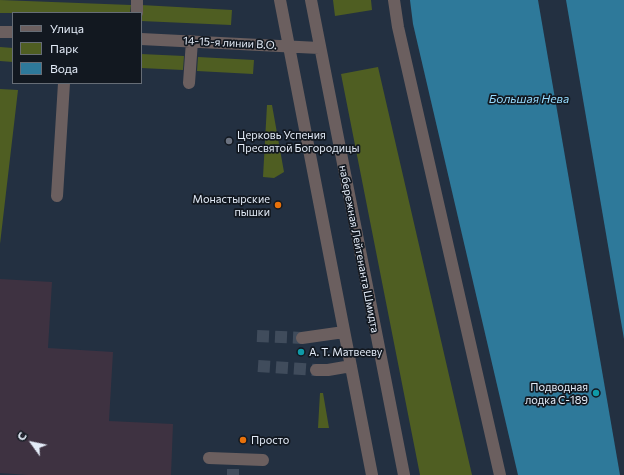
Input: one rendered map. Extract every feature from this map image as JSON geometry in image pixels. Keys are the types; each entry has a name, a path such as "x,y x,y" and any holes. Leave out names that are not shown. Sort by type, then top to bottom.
{"street":[{"path":"137,0 137,12"},
{"path":"280,0 372,475"},
{"name":"набережная Лейтенанта Шмидта","path":"311,0 319,48 404,475"},
{"path":"394,0 399,34 500,475"},
{"path":"0,32 12,32"},
{"name":"14-15-я линии В.О.","path":"142,39 319,48"},
{"path":"190,83 192,41"},
{"path":"57,196 64,84"},
{"path":"302,338 344,332"},
{"path":"316,370 328,370 351,366"},
{"path":"209,458 234,464 263,460"}],"shaded area":[{"path":"0,279 52,282 48,348 113,352 109,421 173,424 171,475 28,475 0,473"}],"green space":[{"path":"0,0 131,5 130,12 0,13"},
{"path":"333,0 371,0 372,10 335,16"},
{"path":"141,5 232,10 231,25 142,21"},
{"path":"0,47 12,48 12,62 0,61"},
{"path":"142,54 184,56 183,70 142,68"},
{"path":"198,57 254,60 253,74 197,71"},
{"path":"378,67 472,475 420,475 341,74"},
{"path":"0,89 18,90 0,244"},
{"path":"267,105 272,105 284,172 274,178 263,177"},
{"path":"320,393 323,393 329,428 318,428"}],"water":[{"name":"Большая Нева","path":"410,0 624,0 624,475 518,475 413,24"}],"pier":[{"path":"538,0 566,0 624,339 624,475 620,475"}],"tunnel":[{"path":"257,336 302,338"},
{"path":"258,366 316,370"},
{"path":"233,469 233,475"}],"place":[{"name":"Церковь Успения Пресвятой Богородицы","path":"229,141"},
{"name":"Монастырские пышки","path":"278,205"},
{"name":"А. Т. Матвееву","path":"301,352"},
{"name":"Подводная лодка С-189","path":"596,393"},
{"name":"Просто","path":"243,440"}]}
